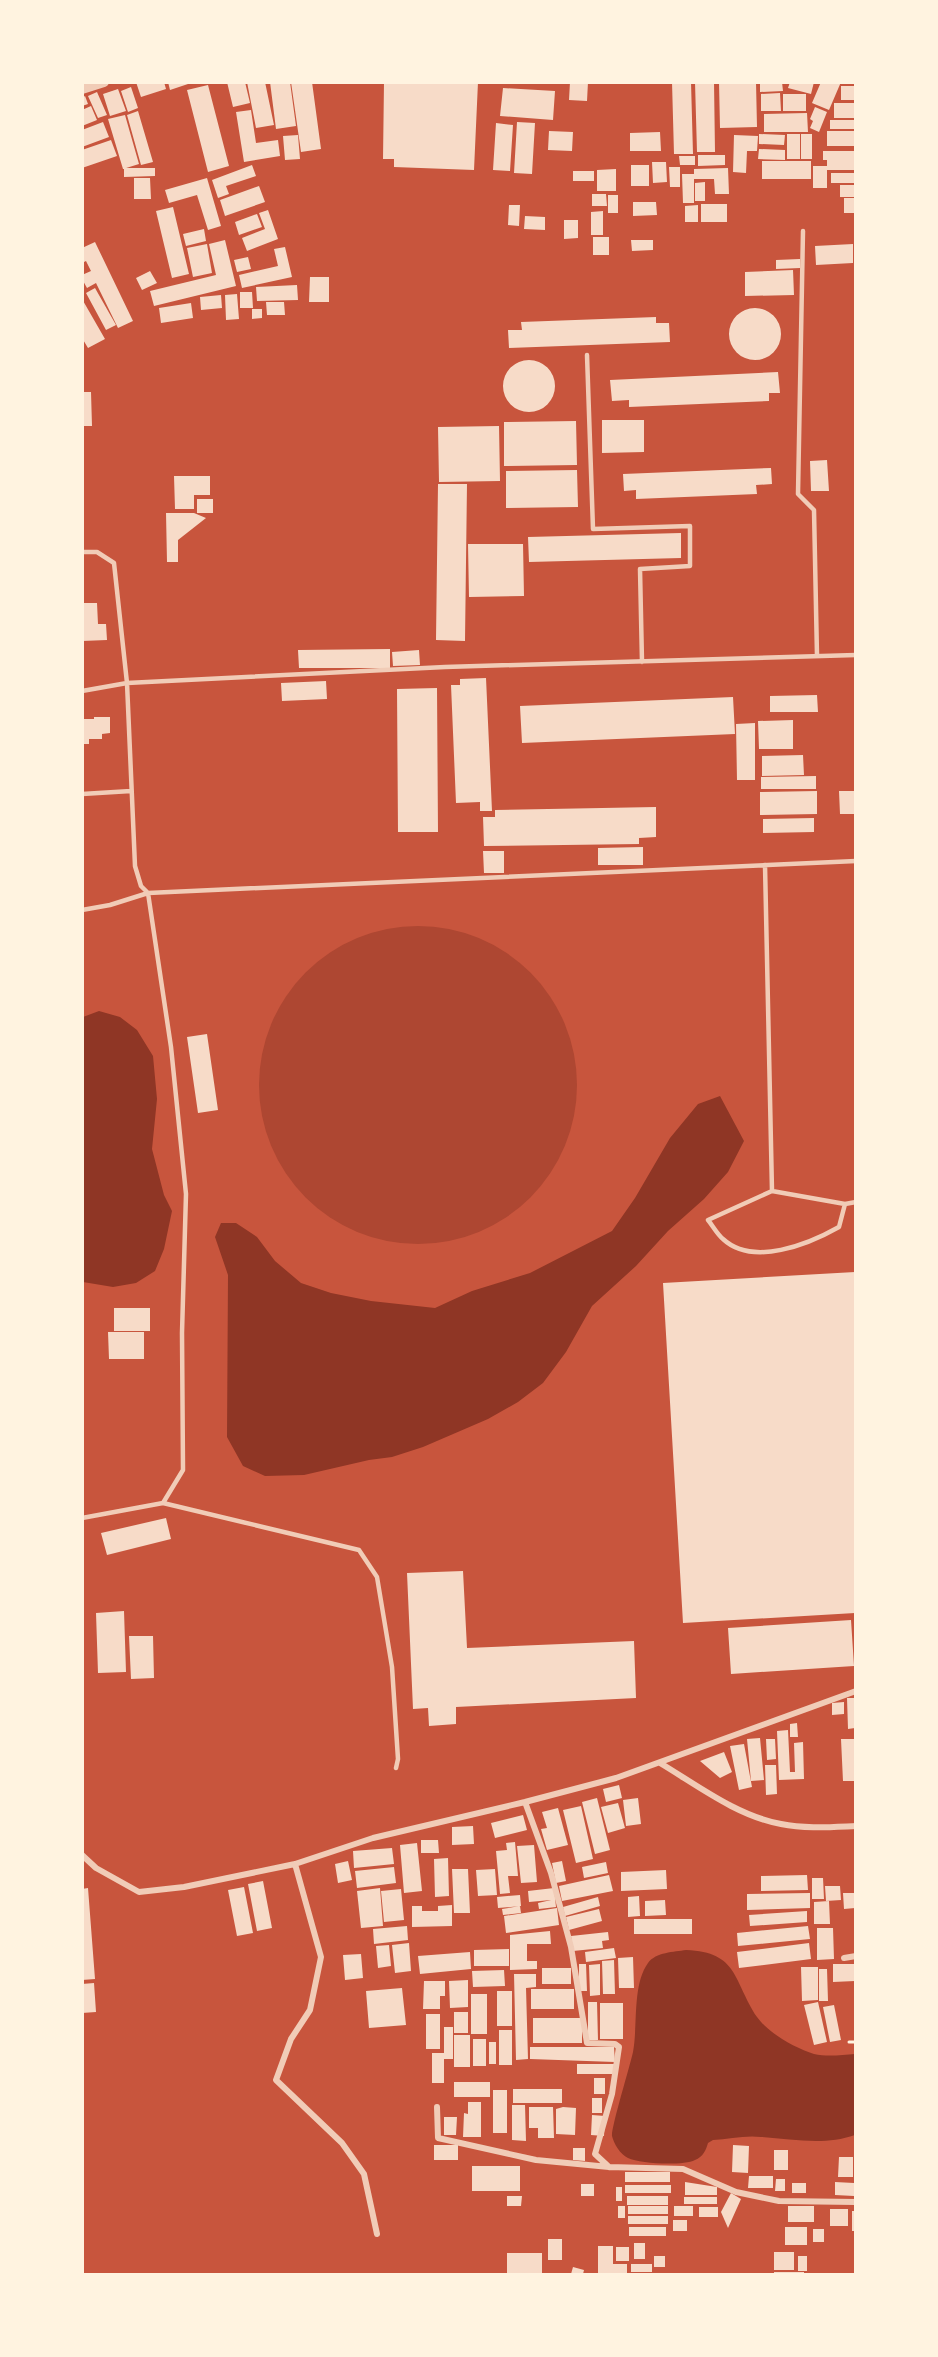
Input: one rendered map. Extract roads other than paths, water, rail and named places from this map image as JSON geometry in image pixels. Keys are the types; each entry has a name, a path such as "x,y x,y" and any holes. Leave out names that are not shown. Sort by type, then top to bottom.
{"street":[{"path":"82,89 104,82"},
{"path":"82,1855 96,1868 139,1892 184,1887 295,1864 373,1838 525,1803 616,1778 855,1691"},
{"path":"660,1763 748,1814 769,1821 805,1827 855,1826"},
{"path":"525,1803 551,1874 571,1947 587,2043 615,2044 619,2048 612,2094 595,2154 609,2167"},
{"path":"295,1864 321,1957 310,2010 291,2039 276,2080 342,2143 364,2174 376,2234"},
{"path":"844,1958 855,1956"},
{"path":"437,2108 438,2138 536,2160 609,2167 683,2169 736,2192 779,2201 855,2202"}],"lane":[{"path":"803,231 798,494 814,510 817,656"},
{"path":"587,355 593,529 690,526 690,566 640,569 642,662"},
{"path":"82,552 97,552 114,563 127,683 135,866 141,886 148,893 171,1047 186,1194 182,1333 183,1470 163,1503"},
{"path":"82,691 127,683 445,667 855,655"},
{"path":"82,794 131,791"},
{"path":"82,910 110,905 148,893 855,861"},
{"path":"765,865 772,1191"},
{"path":"845,1204 839,1227 817,1239 786,1250 747,1251 723,1240 708,1220 772,1191 845,1204 855,1202"},
{"path":"82,1518 163,1503 359,1551 376,1577 393,1667 398,1759 396,1768"}]}
